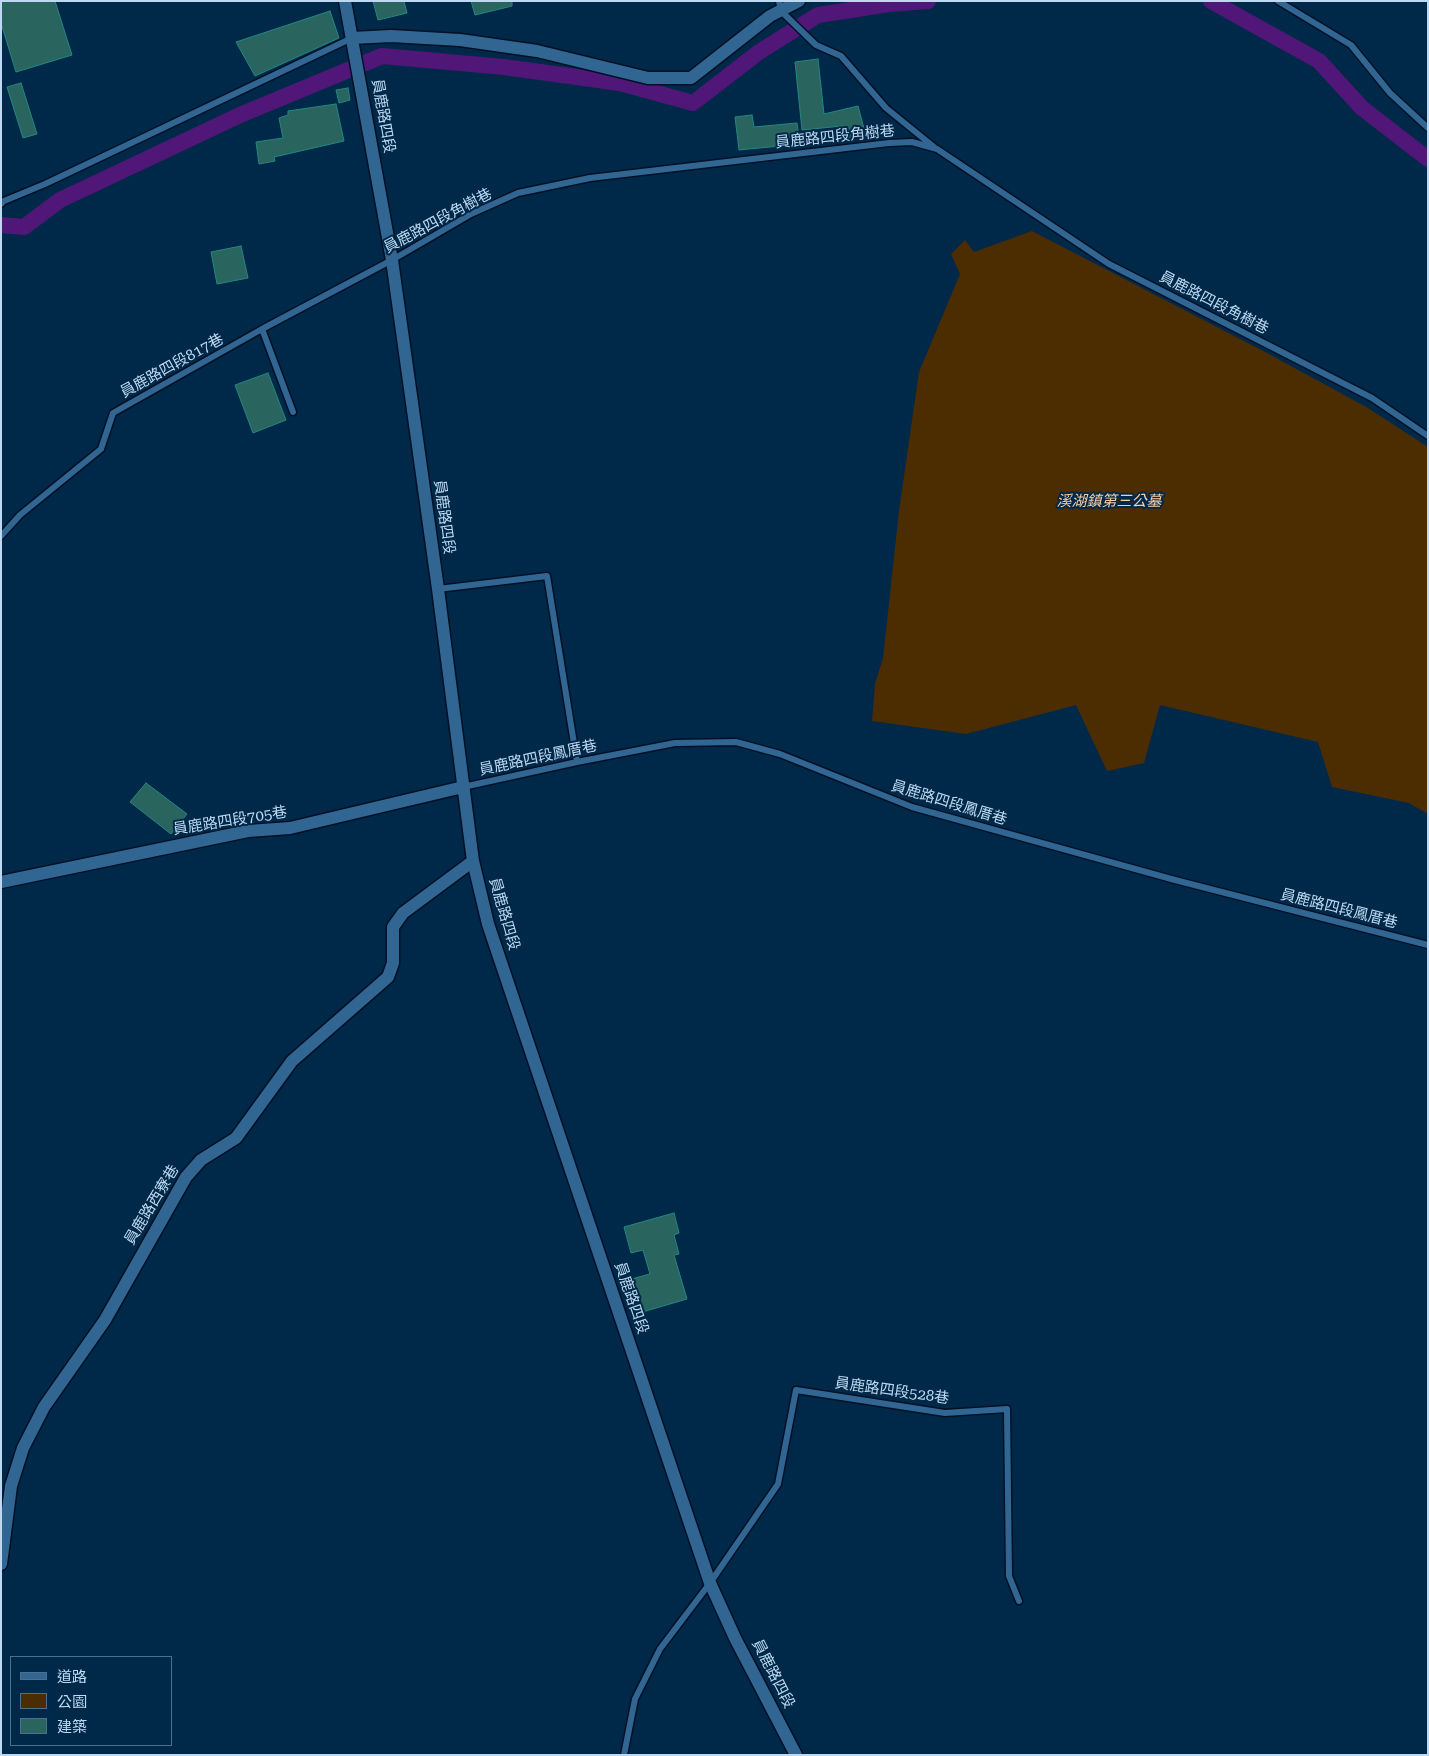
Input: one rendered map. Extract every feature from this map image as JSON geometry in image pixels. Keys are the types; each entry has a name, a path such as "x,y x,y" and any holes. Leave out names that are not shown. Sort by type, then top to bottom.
{"main road":[{"name":"員鹿路四段","path":"344,1 392,260 438,589 473,861 488,924 710,1583 735,1638 796,1755"},
{"path":"352,38 392,36 460,40 537,51 648,78 690,78 770,16 780,6 799,1"},
{"name":"員鹿路四段705巷","path":"1,882 248,831 290,828 463,787"},
{"name":"員鹿路西寮巷","path":"1,1564 11,1486 23,1448 44,1407 105,1320 186,1177 201,1160 236,1138 292,1061 388,978 393,963 393,927 402,913 473,861"}],"lane":[{"path":"1278,1 1351,45 1390,93 1428,128"},
{"path":"780,6 816,45 841,56 886,108 937,149"},
{"path":"2,201 54,180 352,38"},
{"name":"員鹿路四段角樹巷","path":"262,329 392,260 471,214 518,194 590,178 889,143 912,142 937,149 1109,264 1372,398 1428,436"},
{"path":"262,329 293,412"},
{"name":"員鹿路四段817巷","path":"1,536 20,515 101,449 113,412 262,329"},
{"path":"438,589 547,576 577,762"},
{"name":"員鹿路四段鳳厝巷","path":"463,787 675,743 736,742 780,754 912,807 1175,880 1428,944"},
{"name":"員鹿路四段528巷","path":"710,1583 778,1484 796,1390 945,1413 1007,1409 1009,1576 1019,1601"},
{"path":"624,1755 635,1698 639,1690 660,1649 710,1583"}],"green space":[{"name":"溪湖鎮第三公墓","path":"1032,231 1267,353 1368,408 1428,447 1428,814 1409,803 1332,787 1318,742 1160,705 1144,763 1107,771 1076,705 966,734 872,721 875,684 883,658 899,511 919,372 960,274 951,254 965,240 974,252"}],"building":[{"path":"1,1 55,1 72,55 16,72 1,23"},
{"path":"373,1 404,1 407,13 378,20"},
{"path":"471,1 512,1 512,6 475,15"},
{"path":"330,11 339,38 255,76 236,42"},
{"path":"818,59 824,114 858,106 866,136 845,141 842,126 802,130 795,62"},
{"path":"21,83 37,134 23,138 7,87"},
{"path":"348,88 350,100 339,103 336,90"},
{"path":"336,104 344,141 274,157 275,161 259,164 256,142 283,138 279,118 288,115 288,111"},
{"path":"752,115 754,127 797,123 800,144 739,150 735,117"},
{"path":"241,246 248,278 217,284 211,252"},
{"path":"268,373 286,420 253,433 235,385"},
{"path":"146,783 187,814 171,834 130,802"},
{"path":"674,1213 679,1233 674,1235 679,1254 674,1255 687,1299 639,1313 628,1280 650,1274 643,1250 631,1253 624,1227"}],"waterway":[{"path":"1,225 24,227 60,200 240,115 382,56 504,67 620,83 693,103 759,52 818,15 889,4 928,1"},
{"path":"1211,1 1319,61 1362,108 1428,159"}]}
